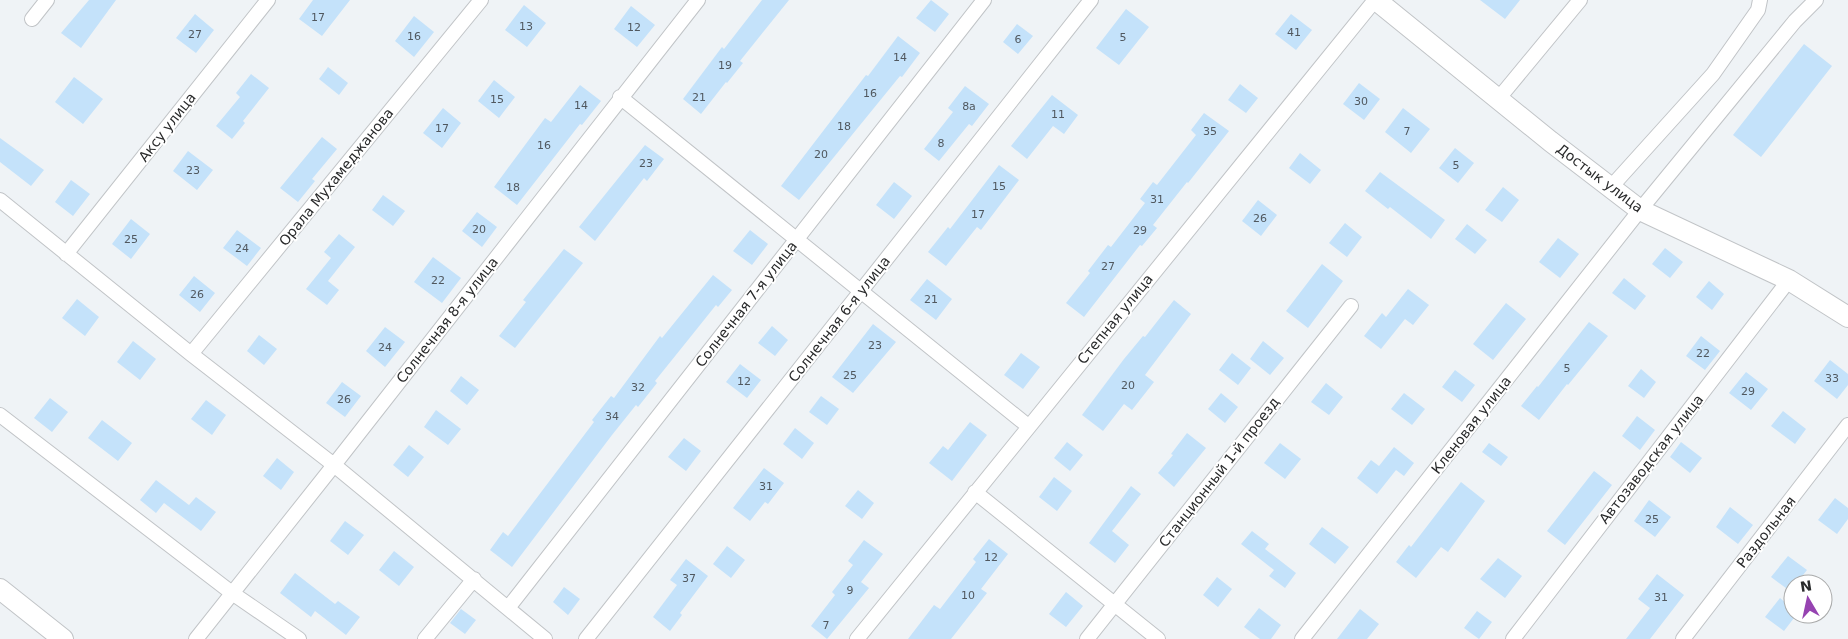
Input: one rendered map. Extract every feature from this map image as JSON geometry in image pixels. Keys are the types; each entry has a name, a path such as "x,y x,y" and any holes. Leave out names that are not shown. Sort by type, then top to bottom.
{"street":[{"path":"32,19 47,0"},
{"name":"Аксу улица","path":"66,254 268,0"},
{"name":"Орала Мухамеджанова","path":"191,354 481,0"},
{"name":"Солнечная 8-я улица","path":"196,639 698,0"},
{"name":"Солнечная 7-я улица","path":"508,608 984,0"},
{"name":"Солнечная 6-я улица","path":"586,639 1091,0"},
{"name":"Достык улица","path":"1375,0 1550,141 1640,210 1789,280 1848,317"},
{"name":"Степная улица","path":"857,639 974,492 1375,0"},
{"path":"1499,98 1580,0"},
{"path":"1611,187 1713,74 1758,10 1760,0"},
{"name":"Кленовая улица","path":"1302,639 1640,210 1796,21 1816,0"},
{"path":"620,97 1028,426"},
{"path":"0,200 191,354 334,465 545,639"},
{"name":"Автозаводская улица","path":"1513,639 1789,280"},
{"name":"Станционный 1-й проезд","path":"1087,639 1351,306"},
{"path":"0,415 232,593 300,639"},
{"name":"Раздольная","path":"1683,639 1848,426"},
{"path":"974,492 1158,639"},
{"path":"425,639 474,579"},
{"path":"0,589 63,639"}],"building":[{"path":"89,0 116,0 81,48 61,33"},
{"path":"313,0 350,0 322,36 299,19"},
{"path":"762,0 789,0 740,61 743,63 701,114 683,99 722,47 724,49"},
{"path":"931,0 949,14 935,32 916,18"},
{"path":"1480,0 1520,0 1505,19"},
{"path":"524,5 546,23 527,47 505,30"},
{"path":"631,6 655,25 637,47 614,29"},
{"path":"1126,9 1149,27 1119,65 1096,48"},
{"path":"195,14 214,30 196,53 176,38"},
{"path":"1291,14 1312,30 1296,50 1275,34"},
{"path":"414,16 434,32 414,57 395,41"},
{"path":"1017,24 1033,36 1018,54 1003,42"},
{"path":"898,36 920,53 799,200 781,186"},
{"path":"1804,44 1832,66 1761,157 1733,135"},
{"path":"328,67 348,83 339,95 319,79"},
{"path":"251,74 269,88 243,121 245,123 232,139 216,126 240,97 236,93"},
{"path":"74,77 103,99 83,124 55,102"},
{"path":"494,80 515,97 499,118 478,101"},
{"path":"1359,83 1380,99 1364,120 1343,104"},
{"path":"1240,84 1258,98 1246,113 1228,100"},
{"path":"580,85 601,101 582,125 580,124 517,205 494,187 545,118 551,122"},
{"path":"965,86 989,104 972,126 969,124 939,161 924,149 953,112 948,108"},
{"path":"1052,95 1078,115 1064,134 1053,126 1027,159 1011,146"},
{"path":"443,108 461,123 442,148 423,133"},
{"path":"1403,108 1430,129 1411,153 1385,132"},
{"path":"1204,113 1229,131 1153,225 1157,228 1142,246 1140,245 1084,317 1066,303 1090,273 1088,271 1108,245 1111,247 1145,203 1140,199 1153,182 1157,185 1196,135 1191,130"},
{"path":"322,137 337,149 312,179 315,181 298,202 280,188"},
{"path":"0,138 44,170 31,186 0,162"},
{"path":"645,145 664,159 647,181 644,178 595,241 579,227"},
{"path":"1455,148 1474,163 1458,183 1439,168"},
{"path":"188,151 213,170 197,190 173,171"},
{"path":"1300,153 1321,170 1310,184 1289,168"},
{"path":"999,165 1019,180 981,230 977,227 946,266 928,252 948,227 950,229"},
{"path":"1380,172 1445,220 1431,239 1390,207 1388,209 1365,191"},
{"path":"71,180 90,194 73,216 55,202"},
{"path":"894,182 912,196 894,219 876,205"},
{"path":"1503,187 1519,200 1502,222 1485,210"},
{"path":"383,195 405,211 393,226 372,210"},
{"path":"1258,200 1277,215 1261,236 1242,221"},
{"path":"477,212 497,227 482,247 462,231"},
{"path":"131,219 150,234 131,259 112,244"},
{"path":"1345,223 1362,237 1347,257 1329,243"},
{"path":"1467,224 1487,240 1475,254 1455,239"},
{"path":"237,230 261,248 247,266 223,248"},
{"path":"750,230 768,244 752,265 733,251"},
{"path":"339,234 355,247 328,281 339,290 327,305 306,289 331,258 324,252"},
{"path":"1558,238 1579,254 1560,278 1539,262"},
{"path":"1665,248 1683,262 1670,278 1652,264"},
{"path":"564,249 583,263 515,348 499,336 526,302 523,300"},
{"path":"433,257 461,278 442,303 414,282"},
{"path":"1322,264 1343,281 1308,328 1286,311"},
{"path":"713,275 732,290 718,307 716,305 655,381 657,383 638,407 636,405 612,435 512,567 490,550 503,532 508,536 594,422 592,420 611,396 614,398 660,336 662,338"},
{"path":"194,276 215,293 200,312 179,295"},
{"path":"1624,278 1646,296 1635,310 1612,293"},
{"path":"927,279 952,299 936,320 910,300"},
{"path":"1709,281 1724,294 1712,310 1696,297"},
{"path":"1408,289 1429,305 1413,325 1405,319 1381,349 1364,336 1382,313 1386,317"},
{"path":"77,299 99,317 85,336 62,318"},
{"path":"1174,300 1191,314 1145,375 1154,382 1132,410 1124,404 1103,431 1082,415 1124,359 1143,336 1145,337"},
{"path":"1506,303 1526,319 1493,360 1473,344"},
{"path":"1589,322 1608,336 1539,420 1521,406"},
{"path":"873,324 896,342 853,393 832,377"},
{"path":"772,326 788,340 775,356 758,343"},
{"path":"385,327 405,342 385,367 366,351"},
{"path":"259,335 277,349 264,365 247,351"},
{"path":"1701,336 1720,351 1705,370 1686,356"},
{"path":"133,341 156,359 140,380 117,362"},
{"path":"1263,341 1284,358 1270,375 1250,359"},
{"path":"1021,353 1040,367 1023,389 1004,375"},
{"path":"1232,353 1251,368 1238,385 1219,370"},
{"path":"1830,360 1848,374 1848,385 1837,399 1814,381"},
{"path":"740,364 761,380 747,398 726,382"},
{"path":"1641,369 1656,382 1644,398 1628,386"},
{"path":"1455,370 1475,385 1462,402 1442,387"},
{"path":"1746,372 1768,389 1751,410 1729,393"},
{"path":"461,376 479,390 467,405 450,391"},
{"path":"342,382 361,396 345,417 326,403"},
{"path":"1326,383 1343,397 1329,415 1311,402"},
{"path":"1221,393 1238,407 1225,423 1208,409"},
{"path":"1404,393 1425,409 1412,425 1391,409"},
{"path":"821,396 839,409 827,425 809,412"},
{"path":"50,398 68,412 52,432 34,418"},
{"path":"206,400 226,415 212,435 191,419"},
{"path":"436,410 461,429 448,445 424,427"},
{"path":"1783,411 1806,429 1795,444 1771,426"},
{"path":"1637,416 1655,430 1640,450 1622,436"},
{"path":"102,420 132,443 118,461 88,438"},
{"path":"970,422 987,435 952,481 929,463 943,446 948,450"},
{"path":"795,428 814,443 802,459 783,444"},
{"path":"1187,433 1206,448 1174,487 1158,473 1173,455 1171,454"},
{"path":"684,438 701,451 686,471 668,457"},
{"path":"1067,442 1083,455 1070,471 1054,458"},
{"path":"1681,442 1702,458 1690,473 1670,457"},
{"path":"1280,443 1301,459 1285,479 1264,463"},
{"path":"1489,443 1508,457 1501,466 1482,452"},
{"path":"409,445 424,457 408,477 393,465"},
{"path":"1394,447 1414,463 1404,476 1396,470 1377,494 1357,478 1371,460 1379,466"},
{"path":"277,458 294,472 281,490 263,476"},
{"path":"764,468 784,483 768,504 765,502 750,521 733,508"},
{"path":"1594,471 1612,485 1565,545 1547,531"},
{"path":"1054,477 1072,491 1057,511 1039,497"},
{"path":"156,480 189,505 196,497 216,512 201,531 164,503 156,513 140,500"},
{"path":"1461,482 1485,501 1448,552 1441,547 1416,578 1396,562 1409,545 1411,547"},
{"path":"1131,486 1141,494 1112,531 1129,545 1115,563 1089,543"},
{"path":"858,490 874,503 862,519 845,506"},
{"path":"1835,498 1848,508 1848,519 1837,534 1818,520"},
{"path":"1649,500 1671,517 1655,537 1634,521"},
{"path":"1730,507 1753,525 1738,544 1716,527"},
{"path":"345,521 364,535 348,555 330,541"},
{"path":"1322,527 1349,547 1335,564 1309,544"},
{"path":"1252,531 1269,544 1265,549 1296,573 1285,588 1269,576 1274,570 1241,544"},
{"path":"989,539 1008,554 981,589 987,593 951,639 908,639 934,605 940,609 976,562 973,559"},
{"path":"864,540 883,554 861,582 869,588 827,639 811,626 835,595 832,592 853,565 848,561"},
{"path":"727,546 745,560 731,578 713,564"},
{"path":"394,551 414,567 399,586 379,570"},
{"path":"1788,556 1807,570 1804,574 1783,574 1783,586 1771,577"},
{"path":"1498,558 1522,576 1505,598 1480,579"},
{"path":"686,559 708,576 680,613 682,615 670,631 653,617 677,585 670,580"},
{"path":"295,573 335,604 338,601 360,617 346,635 315,611 311,617 280,593"},
{"path":"1657,574 1684,595 1650,639 1626,639 1650,608 1638,599"},
{"path":"1217,577 1232,589 1218,607 1203,595"},
{"path":"564,587 580,599 568,615 553,602"},
{"path":"1066,592 1083,606 1066,627 1049,614"},
{"path":"1780,598 1783,601 1783,624 1789,624 1784,631 1765,617"},
{"path":"1259,608 1281,625 1271,639 1260,639 1244,627"},
{"path":"461,609 476,620 465,634 450,623"},
{"path":"1360,609 1379,624 1367,639 1337,639"},
{"path":"1477,611 1492,622 1479,639 1464,628"}]}
